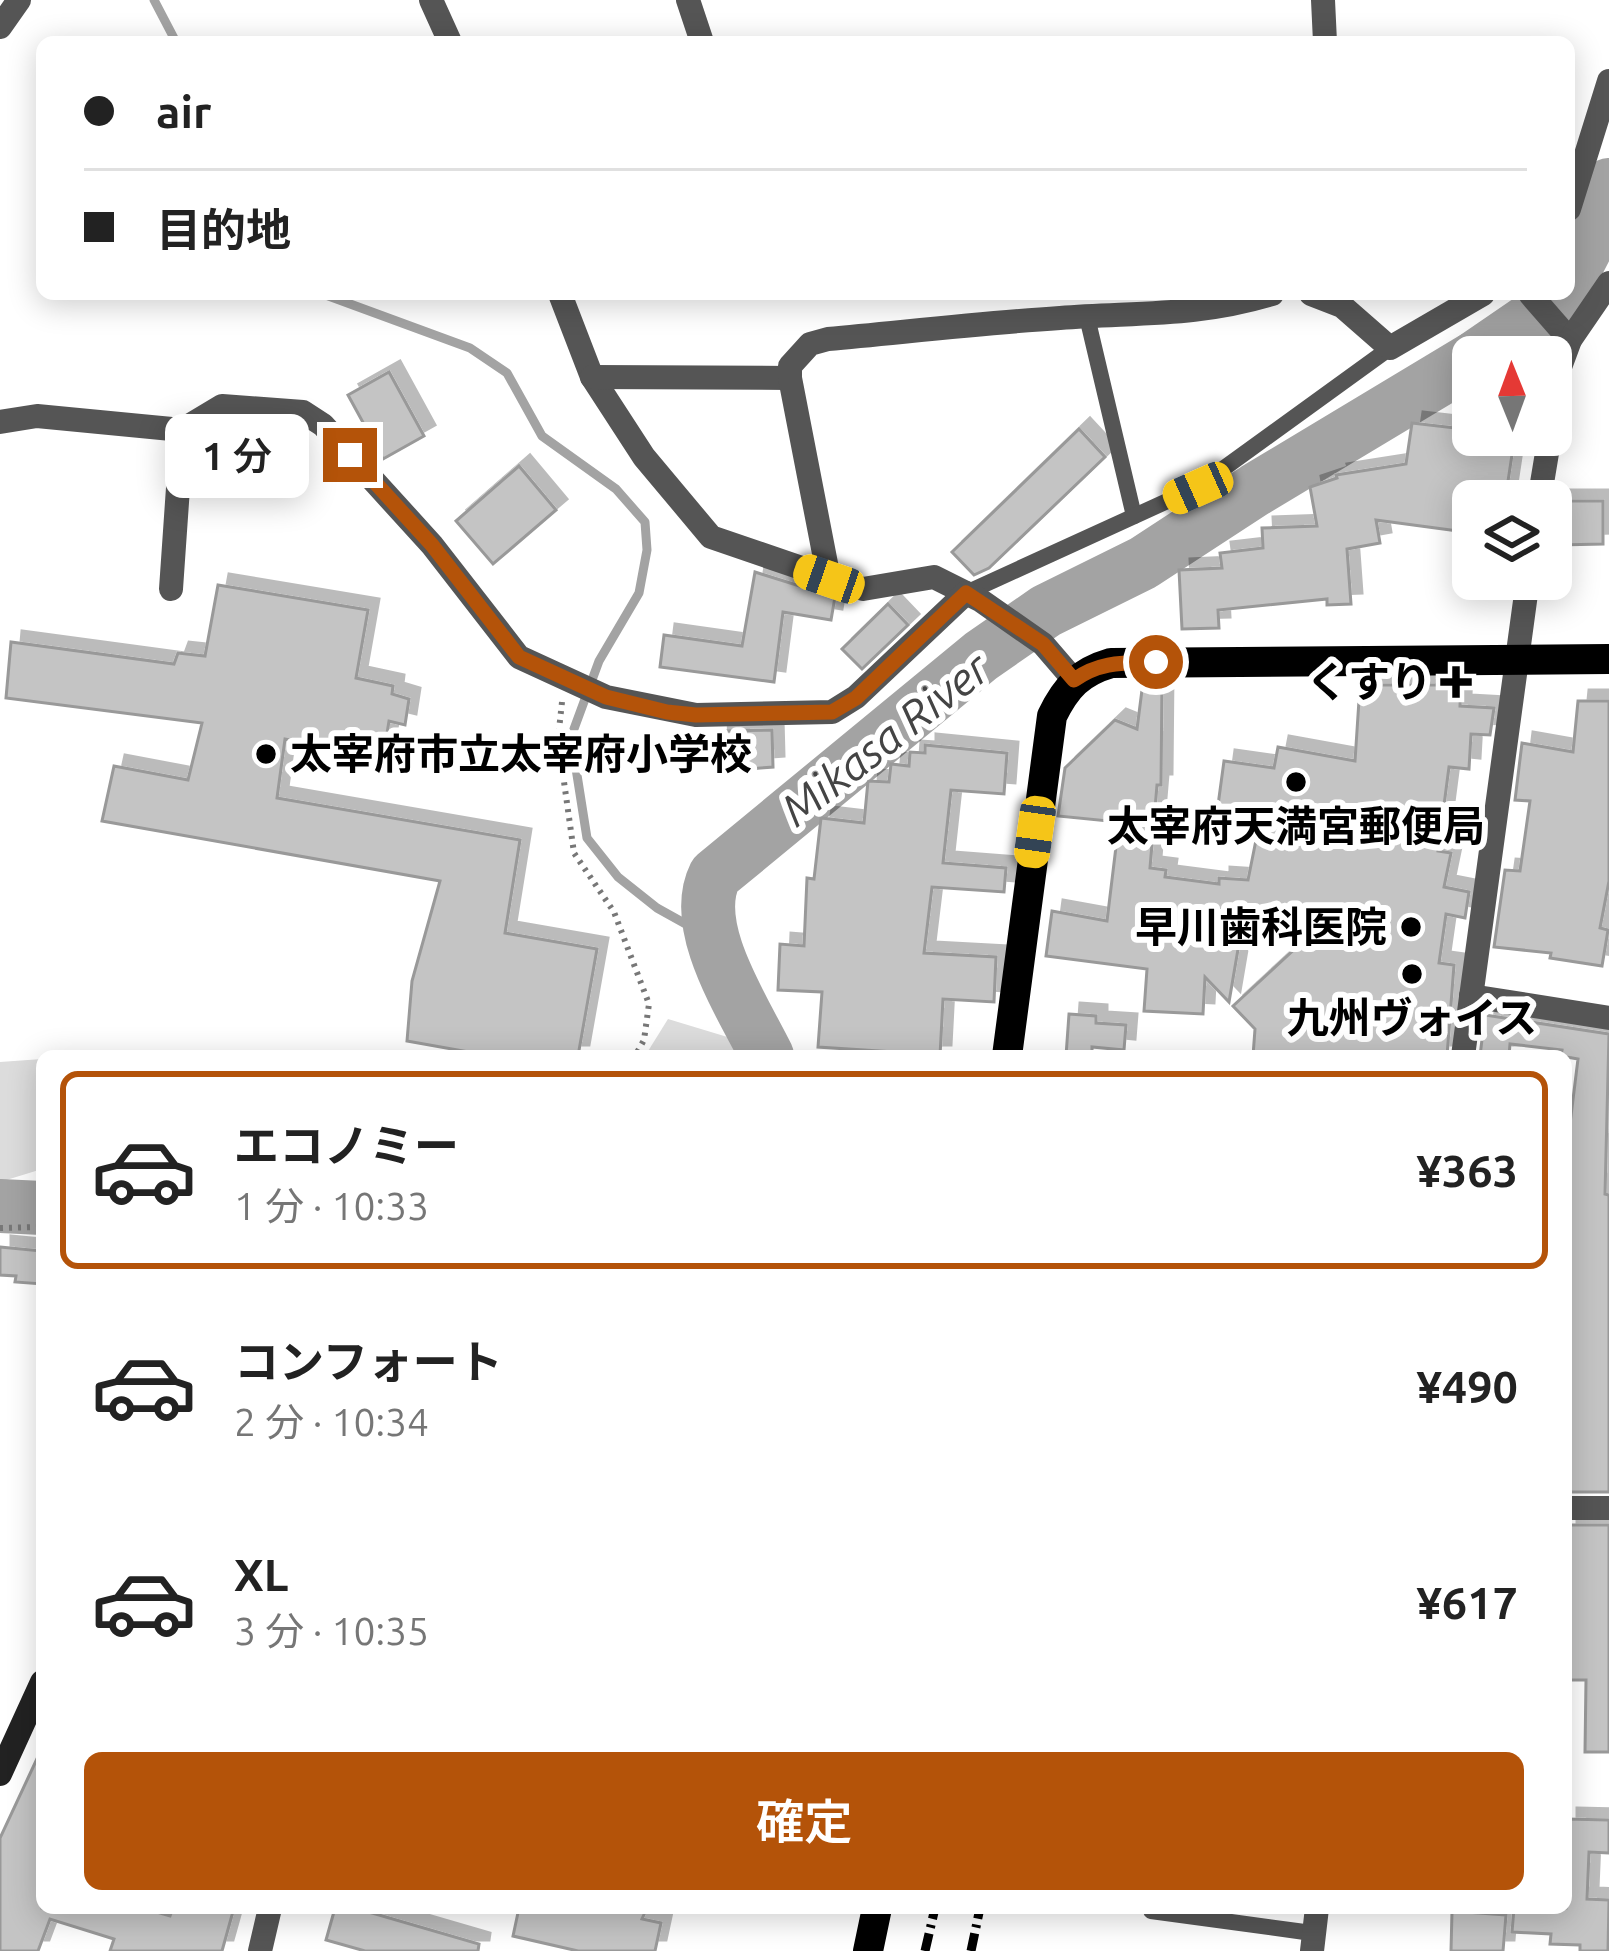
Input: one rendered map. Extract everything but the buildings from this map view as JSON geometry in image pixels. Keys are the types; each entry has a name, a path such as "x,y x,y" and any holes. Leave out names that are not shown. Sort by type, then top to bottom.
{"main road":[{"path":"1007,1050 1052,716 1074,680 1089,669 1111,663 1609,658"},
{"path":"868,1951 876,1914"}],"street":[{"path":"0,28 19,0"},
{"path":"431,0 447,36"},
{"path":"688,0 699,36"},
{"path":"1323,0 1325,36"},
{"path":"1575,190 1609,81"},
{"path":"1535,300 1566,336 1609,283"},
{"path":"566,300 592,377 644,457 711,537 862,589 934,577 1043,644 1074,680"},
{"path":"829,579 790,378 790,366 798,353 828,339 1072,309 1181,314 1252,300"},
{"path":"1326,300 1342,306 1390,348 1473,300"},
{"path":"592,377 790,378"},
{"path":"0,422 37,416 182,430 223,406 303,412 323,425 432,545 519,657 606,697 696,715 832,712 856,698 973,597"},
{"path":"171,589 182,430"},
{"path":"1464,1050 1525,600"},
{"path":"1471,996 1609,1018"},
{"path":"1572,1508 1609,1508"},
{"path":"0,1774 36,1695"},
{"path":"260,1951 269,1914"}],"lane":[{"path":"1072,309 1134,517"},
{"path":"973,597 1198,488 1390,348"},
{"path":"1175,1914 1314,1931"}],"path":[{"path":"571,683 558,739 574,853 614,912 649,1004 644,1040 638,1050"},
{"path":"0,1228 36,1227"}],"shaded area":[{"path":"668,1019 734,1039 738,1050 649,1050"},
{"path":"36,1059 36,1171 0,1182 0,1062"}],"waterway":[{"path":"154,0 173,36"},
{"name":"Mikasa River","path":"1575,268 1609,185"},
{"path":"339,300 470,348 507,373 542,436 616,489 645,522 647,550 639,593 599,661 571,737 587,838 618,877 657,908 711,938"},
{"name":"Mikasa River","path":"1507,336 1559,300"},
{"name":"Mikasa River","path":"764,1050 714,942 709,896 715,875 981,656 1046,611 1143,563 1452,372"},
{"name":"Mikasa River","path":"0,1206 36,1208"}],"railway":[{"path":"925,1951 934,1914"},
{"path":"971,1951 979,1914"}],"place":[{"name":"くすり","path":"1456,682"},
{"name":"太宰府市立太宰府小学校","path":"266,754"},
{"name":"太宰府天満宮郵便局","path":"1296,782"},
{"name":"早川歯科医院","path":"1411,927"},
{"name":"九州ヴォイス","path":"1412,974"}],"route":[{"path":"350,455 432,545 519,657 606,697 696,715 832,712 856,698 966,593 1043,644 1074,680 1089,669 1111,663 1156,662"}]}
